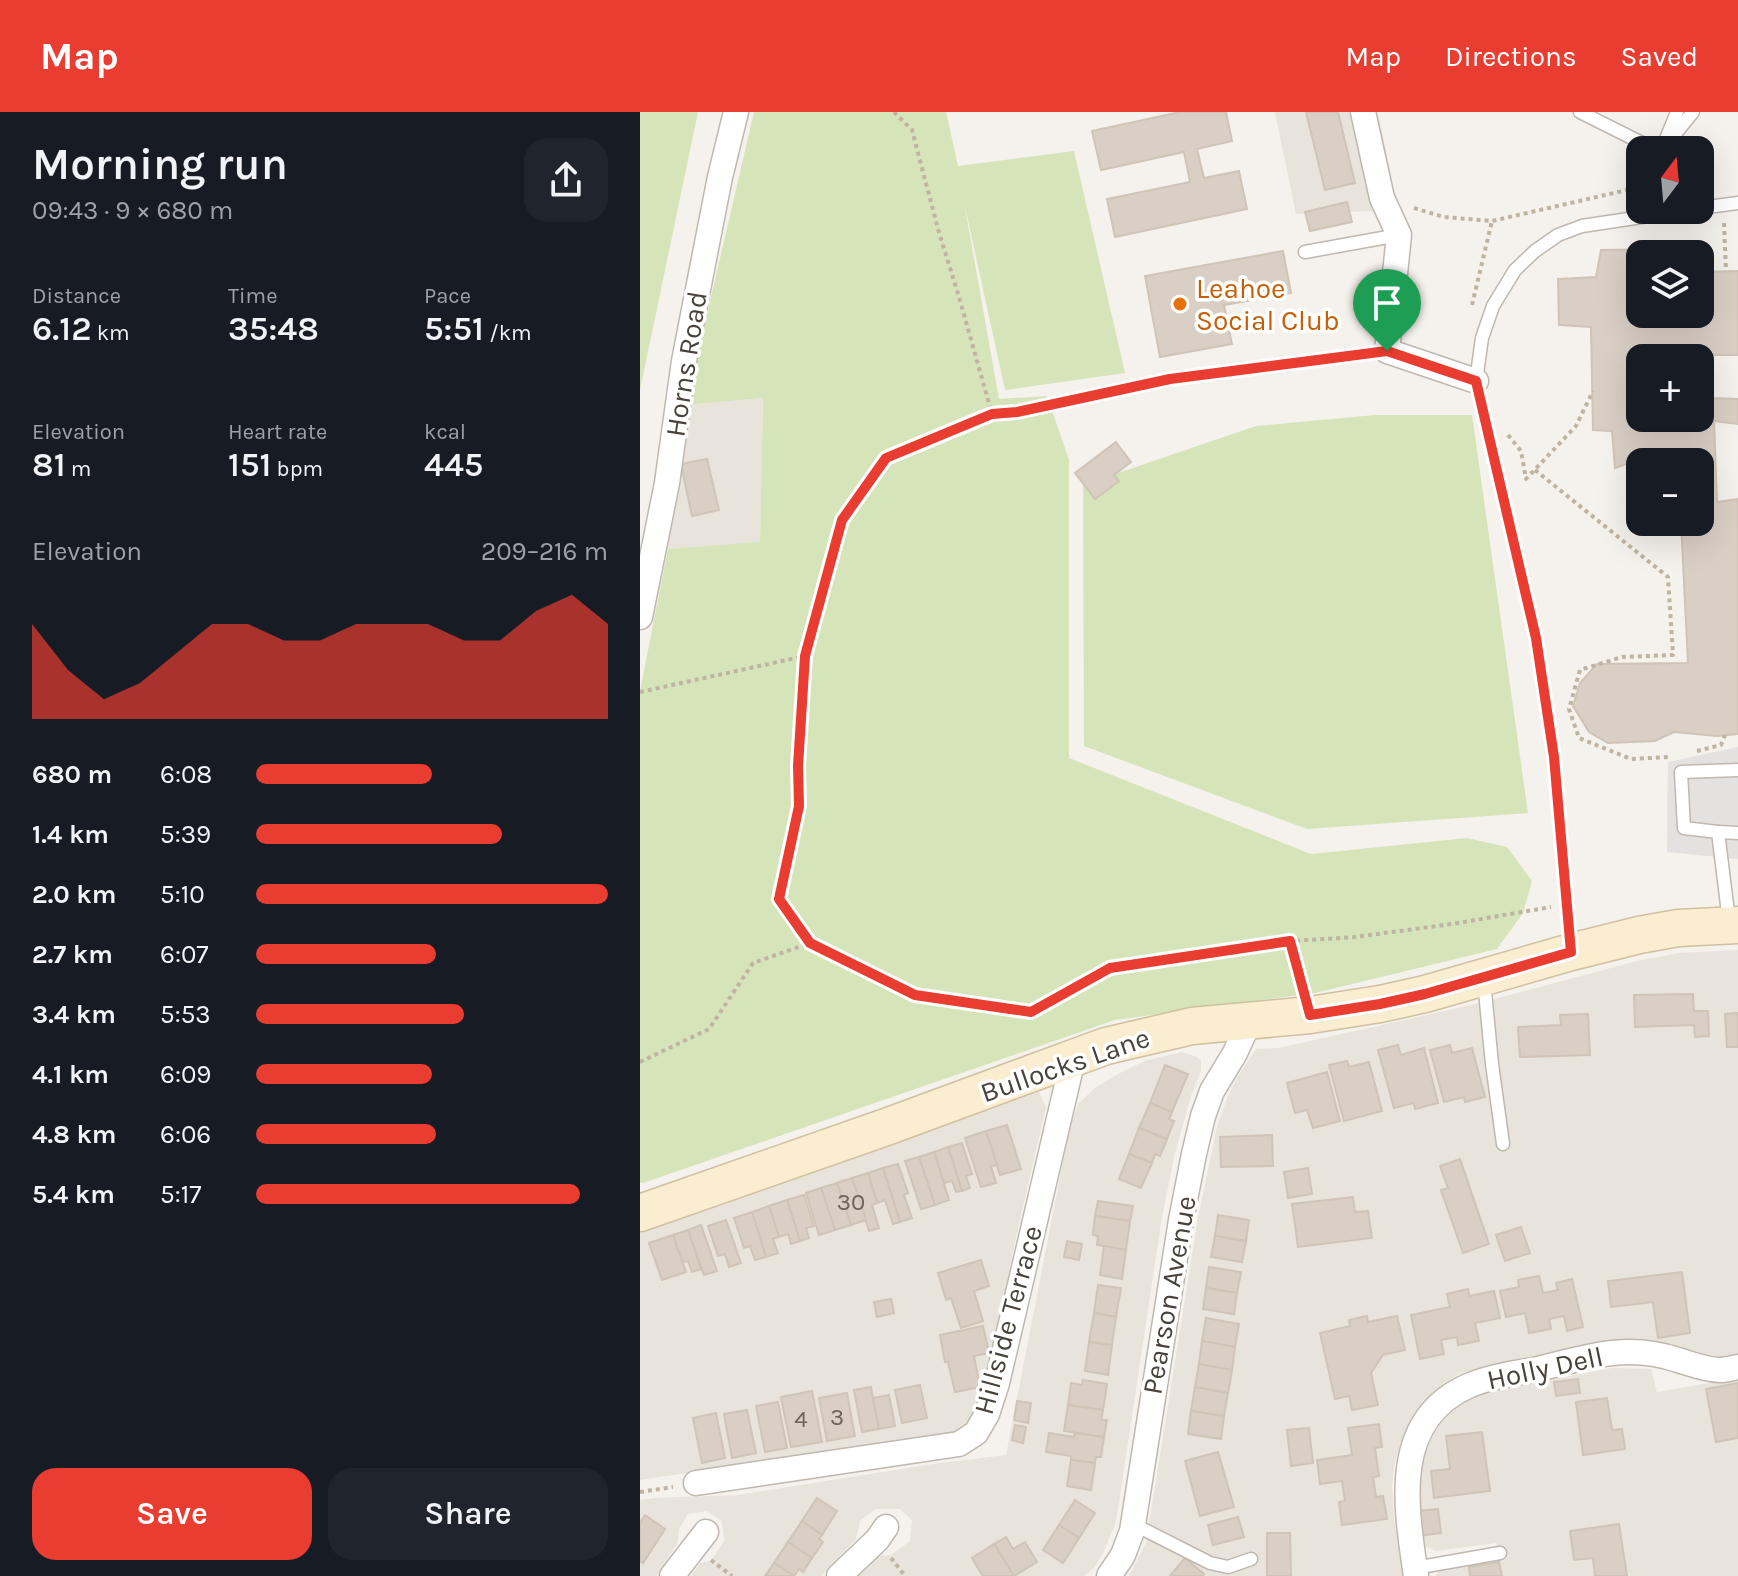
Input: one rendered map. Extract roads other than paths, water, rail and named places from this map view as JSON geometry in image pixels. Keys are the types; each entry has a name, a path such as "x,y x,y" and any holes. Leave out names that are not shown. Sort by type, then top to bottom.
{"main road":[{"name":"Bullocks Lane","path":"640,1213 1106,1046 1192,1026 1310,1015 1380,1004 1571,952 1678,928 1734,925"}],"street":[{"name":"Horns Road","path":"640,617 667,483 684,361 736,112"},
{"path":"1363,112 1382,198 1399,235 1387,351 1476,381"},
{"name":"Pearson Avenue","path":"1109,1576 1123,1555 1133,1524 1179,1234 1203,1116 1212,1091 1250,1020"},
{"name":"Hillside Terrace","path":"696,1483 959,1444 976,1433 987,1414 997,1383 1073,1059"},
{"name":"Holly Dell","path":"1415,1572 1407,1495 1411,1451 1428,1419 1449,1396 1485,1379 1615,1353 1651,1354 1721,1370 1738,1367"},
{"path":"839,1576 877,1540 886,1527"},
{"path":"672,1576 706,1532"}],"lane":[{"path":"1580,112 1631,136"},
{"path":"1666,136 1677,112"},
{"path":"1672,136 1693,112"},
{"path":"1714,206 1738,203"},
{"path":"1571,952 1554,757 1536,638 1476,381 1482,338 1493,306 1515,270 1558,235 1582,226 1626,219"},
{"path":"1305,252 1399,235"},
{"path":"1170,379 1387,351"},
{"path":"1738,770 1681,772 1684,828 1738,833"},
{"path":"1718,832 1734,925"},
{"path":"1484,977 1503,1144"},
{"path":"1133,1524 1210,1563 1228,1567 1251,1559"},
{"path":"1415,1572 1500,1553"}],"place":[{"name":"Leahoe Social Club","path":"1180,304"}]}
